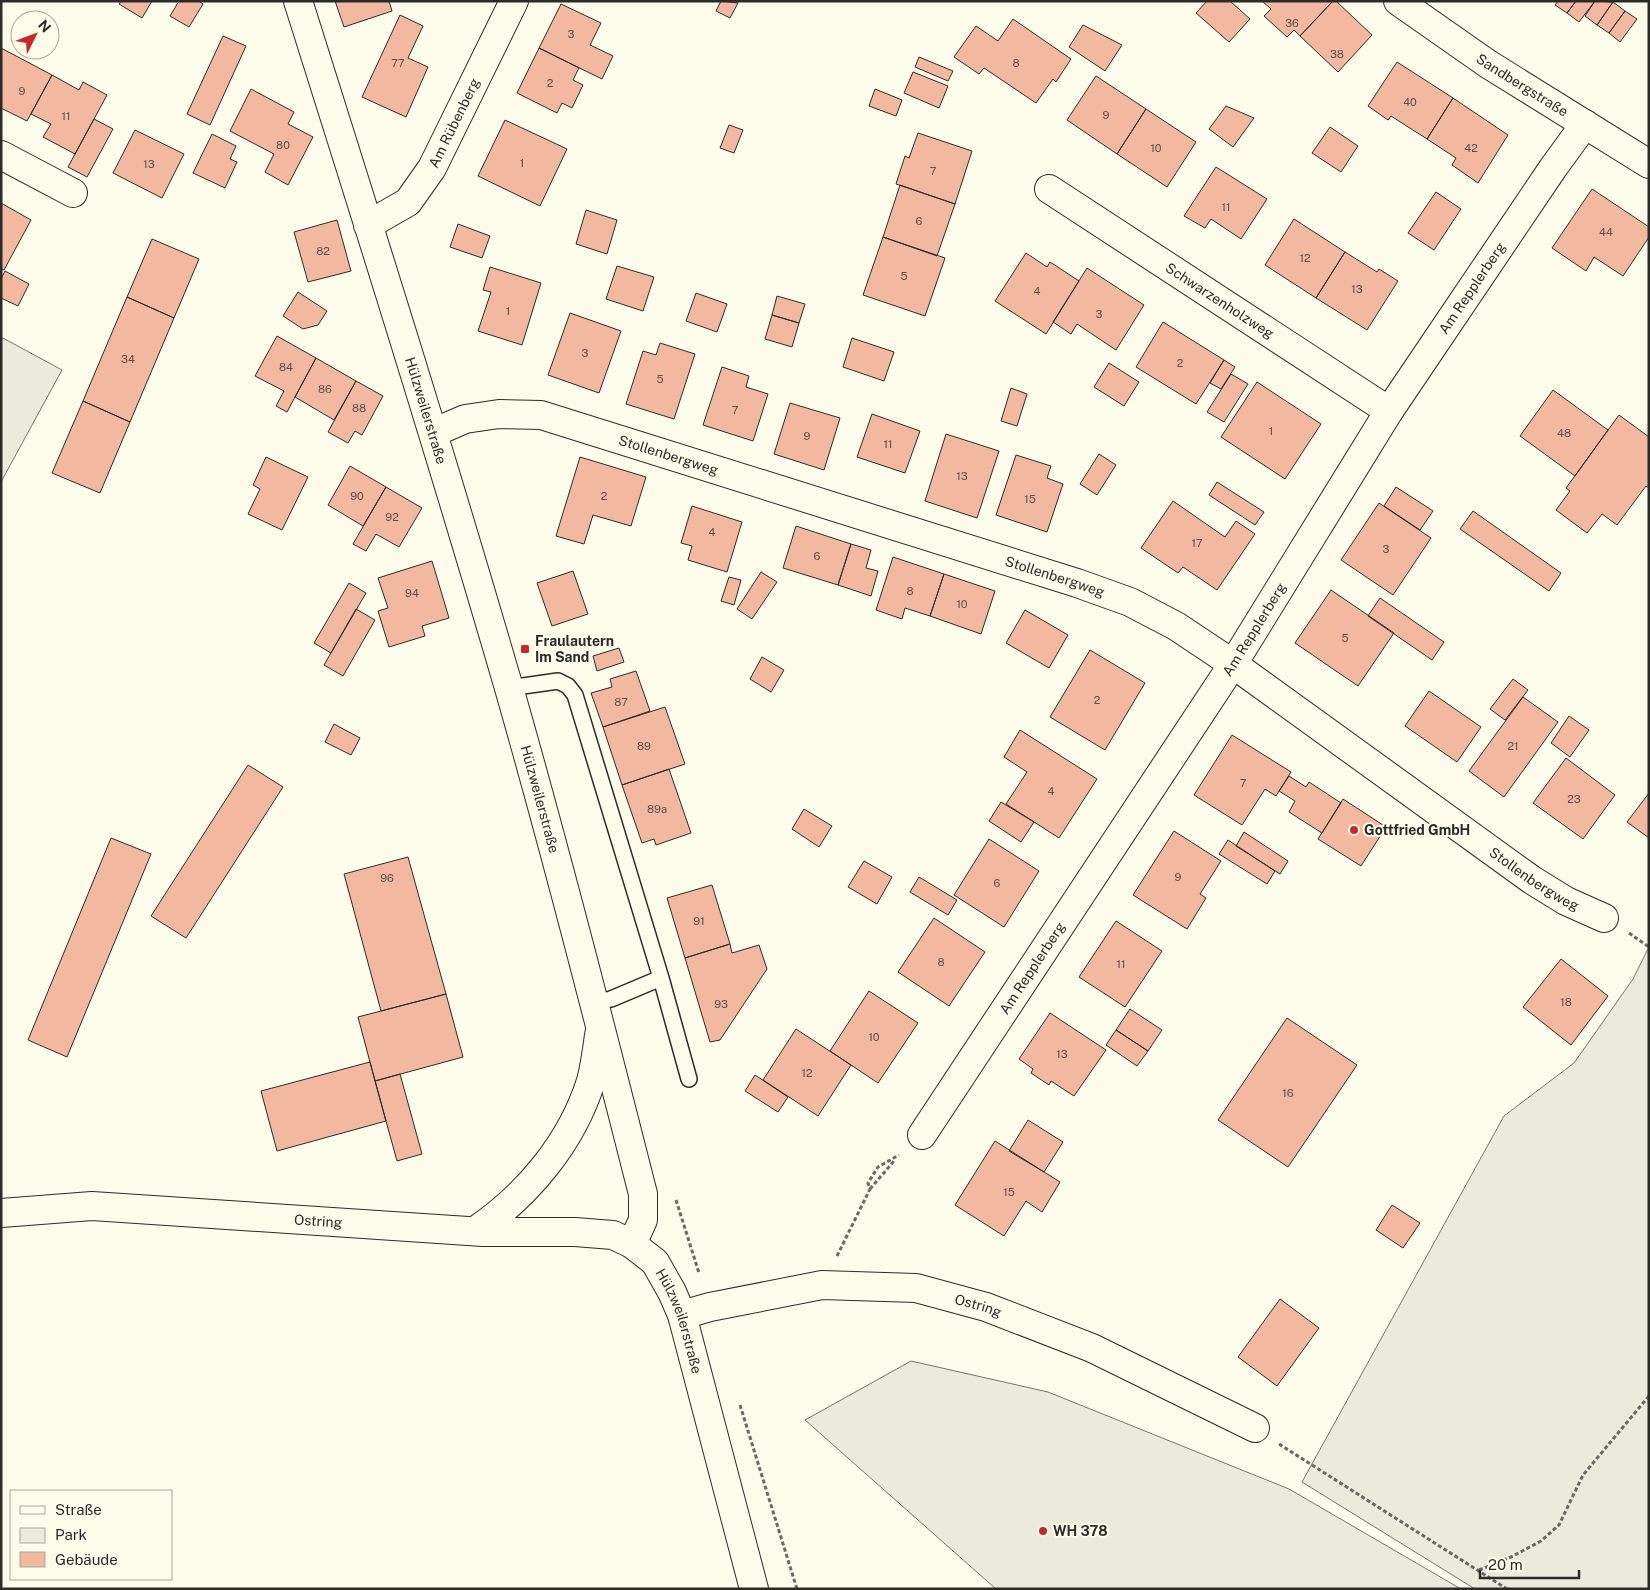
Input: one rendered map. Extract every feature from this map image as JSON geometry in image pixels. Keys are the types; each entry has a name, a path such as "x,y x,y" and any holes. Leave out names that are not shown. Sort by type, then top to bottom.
{"street":[{"name":"Hülzweilerstraße","path":"298,1 433,433 509,688 598,1014 644,1194 643,1220 632,1244 655,1262 672,1292 682,1315 754,1589"},
{"name":"Am Rübenberg","path":"368,224 408,202 432,168 514,1"},
{"name":"Sandbergstraße","path":"1398,1 1488,64 1647,160"},
{"name":"Am Repplerberg","path":"922,1135 1233,664 1389,412 1585,124"},
{"path":"1,155 74,193"},
{"name":"Schwarzenholzweg","path":"1050,189 1389,412"},
{"name":"Stollenbergweg","path":"433,433 465,419 499,414 541,415 1077,583 1130,602 1176,626 1233,664 1532,880 1566,901 1604,918"},
{"path":"476,1232 490,1222 520,1194 541,1171 574,1123 591,1080 598,1014"},
{"name":"Ostring","path":"1,1212 92,1206 476,1232 576,1232 613,1235 632,1244"},
{"name":"Ostring","path":"682,1315 710,1307 822,1285 916,1288 986,1307 1092,1348 1255,1428"}],"lane":[{"path":"509,688 558,681 568,686 575,695 661,978 689,1079"},
{"path":"598,1014 611,999 661,978"}],"path":[{"path":"822,1285 870,1189 896,1159 922,1135"},
{"path":"870,1189 868,1183 878,1167 896,1159"},
{"path":"674,1195 710,1307"},
{"path":"1478,1570 1511,1557 1541,1541 1559,1525 1584,1474 1649,1396"},
{"path":"739,1401 797,1589"},
{"path":"1255,1428 1506,1589"}],"green space":[{"path":"1,337 62,370 1,482"},
{"path":"1649,947 1649,1589 1475,1589 1302,1482 1504,1116 1574,1063 1633,979"},
{"path":"911,1361 1048,1392 1289,1489 1461,1589 996,1589 805,1420"}],"building":[{"path":"121,1 152,1 142,18 119,4"},
{"path":"179,1 199,1 203,4 189,27 170,16"},
{"path":"335,1 389,1 392,11 344,27"},
{"path":"721,1 738,3 730,18 716,11"},
{"path":"1207,1 1230,1 1250,19 1229,42 1196,13"},
{"path":"1262,1 1333,1 1300,36 1294,30 1287,37 1264,16 1271,9"},
{"path":"1333,1 1336,1 1372,35 1338,72 1300,36"},
{"path":"1558,1 1576,1 1567,13 1555,5"},
{"path":"1576,1 1595,1 1579,22 1567,13"},
{"path":"1595,1 1613,2 1597,25 1585,16"},
{"path":"1613,2 1625,11 1609,33 1597,25"},
{"path":"561,4 601,23 590,45 613,56 602,79 539,48"},
{"path":"1625,11 1637,19 1620,42 1609,33"},
{"path":"400,15 423,26 408,58 428,67 406,117 362,97"},
{"path":"1013,19 1071,59 1056,82 1053,79 1036,103 984,68 979,74 954,57 976,26 998,41"},
{"path":"1083,25 1122,45 1105,71 1069,47"},
{"path":"223,36 246,46 210,125 187,114"},
{"path":"1,48 10,53 10,60 24,60 52,75 27,121 1,108"},
{"path":"539,48 579,68 573,80 583,85 572,108 562,103 557,113 517,93"},
{"path":"919,57 953,71 948,81 915,67"},
{"path":"1397,62 1453,98 1427,139 1391,116 1388,120 1368,106"},
{"path":"913,72 948,86 939,108 904,93"},
{"path":"52,75 79,90 83,82 107,95 75,154 43,137 51,124 31,114"},
{"path":"1096,76 1146,109 1117,154 1067,120"},
{"path":"251,89 294,112 288,124 313,137 288,185 265,172 274,154 230,131"},
{"path":"875,89 902,100 896,116 869,106"},
{"path":"1453,98 1508,135 1478,183 1452,165 1456,158 1427,139"},
{"path":"1226,106 1254,118 1233,147 1209,129"},
{"path":"1146,109 1196,142 1167,187 1117,154"},
{"path":"94,119 113,129 87,177 68,167"},
{"path":"505,120 567,149 540,206 478,176"},
{"path":"729,125 743,130 734,153 720,148"},
{"path":"1330,127 1358,146 1341,172 1312,153"},
{"path":"135,130 184,154 162,198 113,173"},
{"path":"918,133 972,151 955,204 896,184 905,156 909,158"},
{"path":"212,134 236,146 230,159 237,162 225,188 193,173"},
{"path":"1216,167 1267,199 1241,239 1211,219 1205,228 1184,216"},
{"path":"900,185 955,204 937,256 883,237"},
{"path":"1592,189 1649,227 1649,237 1623,276 1594,257 1586,271 1552,248"},
{"path":"1436,192 1461,209 1434,250 1408,233"},
{"path":"1,203 31,220 4,270 1,269"},
{"path":"586,210 617,220 607,254 576,244"},
{"path":"1294,219 1345,252 1316,298 1265,265"},
{"path":"337,220 351,271 308,282 294,232"},
{"path":"458,224 490,236 482,258 450,247"},
{"path":"883,237 945,258 925,316 863,295"},
{"path":"152,239 199,259 174,318 127,297"},
{"path":"1345,252 1377,272 1379,269 1398,281 1367,330 1316,298"},
{"path":"1026,253 1047,267 1050,262 1079,281 1046,334 995,301"},
{"path":"617,266 654,277 643,311 606,299"},
{"path":"490,267 541,283 522,345 478,331 491,292 483,290"},
{"path":"1087,268 1144,305 1116,350 1077,324 1071,334 1053,322"},
{"path":"5,271 29,284 18,306 1,298 1,279"},
{"path":"298,292 327,311 318,325 303,329 283,316"},
{"path":"696,293 727,304 717,332 686,321"},
{"path":"777,296 805,304 799,323 772,315"},
{"path":"127,297 174,318 130,422 83,401"},
{"path":"570,313 621,331 599,393 548,375"},
{"path":"772,315 799,323 792,347 765,339"},
{"path":"1163,322 1224,360 1196,404 1136,367"},
{"path":"277,336 316,358 287,412 276,406 284,391 255,376"},
{"path":"852,338 894,352 884,381 843,367"},
{"path":"660,343 695,354 674,419 626,404 643,351 656,355"},
{"path":"316,358 356,381 334,420 295,397"},
{"path":"1224,360 1235,367 1221,389 1210,383"},
{"path":"1109,363 1139,382 1124,406 1094,387"},
{"path":"722,367 749,376 746,387 768,394 753,441 703,425"},
{"path":"1231,374 1248,384 1224,422 1207,412"},
{"path":"356,381 383,396 362,435 355,431 348,443 328,432"},
{"path":"1257,382 1321,424 1285,479 1221,437"},
{"path":"1011,388 1027,394 1017,426 1001,421"},
{"path":"1553,390 1608,430 1575,476 1520,436"},
{"path":"83,401 130,422 100,493 52,473"},
{"path":"790,403 840,418 824,470 774,454"},
{"path":"872,414 920,431 905,473 857,457"},
{"path":"1619,415 1649,437 1649,488 1646,486 1617,525 1602,514 1587,533 1556,510 1570,491 1566,488"},
{"path":"946,434 999,451 977,518 925,501"},
{"path":"1099,454 1116,465 1097,495 1080,484"},
{"path":"1016,455 1051,466 1047,478 1063,484 1047,532 996,515"},
{"path":"266,457 308,477 282,530 248,514 260,489 253,485"},
{"path":"580,457 646,477 631,526 593,515 584,544 556,536"},
{"path":"350,466 386,487 363,526 328,505"},
{"path":"1217,482 1264,512 1255,525 1209,495"},
{"path":"386,487 422,508 399,547 376,534 366,551 353,544"},
{"path":"1396,487 1433,511 1420,530 1384,506"},
{"path":"1173,501 1225,537 1236,521 1255,534 1217,590 1183,567 1178,573 1141,548"},
{"path":"1379,503 1431,538 1393,595 1341,560"},
{"path":"692,506 742,522 727,572 688,560 692,546 681,543"},
{"path":"1473,511 1561,573 1549,591 1460,529"},
{"path":"796,526 851,544 838,585 783,568"},
{"path":"851,544 871,550 866,568 878,571 871,596 838,585"},
{"path":"893,557 944,574 930,616 905,608 902,619 876,610"},
{"path":"432,561 449,618 422,626 425,636 389,647 378,611 388,608 378,578"},
{"path":"573,571 588,614 552,626 537,583"},
{"path":"761,572 777,582 752,619 737,609"},
{"path":"944,574 995,591 981,634 930,616"},
{"path":"729,577 741,580 734,605 721,601"},
{"path":"349,583 366,593 331,653 314,643"},
{"path":"1331,590 1394,633 1358,686 1295,643"},
{"path":"1380,598 1444,642 1432,660 1368,616"},
{"path":"356,609 375,620 343,676 324,665"},
{"path":"1025,610 1068,635 1049,668 1006,643"},
{"path":"619,648 624,662 597,671 593,656"},
{"path":"1090,650 1145,683 1105,750 1050,717"},
{"path":"762,657 784,670 771,692 750,679"},
{"path":"636,671 650,711 603,727 591,693 612,687 610,679"},
{"path":"1513,679 1528,690 1505,720 1490,709"},
{"path":"1429,691 1481,727 1457,762 1405,726"},
{"path":"1523,697 1558,722 1504,797 1469,771"},
{"path":"665,707 685,764 622,785 603,727"},
{"path":"1569,716 1589,730 1570,757 1551,743"},
{"path":"334,724 360,738 351,755 325,742"},
{"path":"1020,730 1097,779 1059,838 1006,804 1027,772 1004,757"},
{"path":"1232,735 1291,772 1276,796 1265,789 1242,825 1194,795"},
{"path":"1566,758 1615,795 1583,839 1533,803"},
{"path":"248,765 283,787 186,938 151,916"},
{"path":"669,769 691,833 656,845 654,839 642,843 622,785"},
{"path":"1289,776 1306,787 1309,782 1341,803 1322,833 1289,812 1295,801 1279,791"},
{"path":"1649,793 1649,838 1627,822"},
{"name":"Gottfried GmbH","path":"1343,799 1386,827 1361,866 1318,839"},
{"path":"1001,802 1034,822 1021,842 989,821"},
{"path":"804,809 832,826 819,847 792,829"},
{"path":"1174,831 1221,861 1200,894 1206,898 1187,929 1133,895"},
{"path":"1244,832 1288,861 1280,874 1236,846"},
{"path":"111,838 151,854 67,1057 28,1040"},
{"path":"989,839 1039,871 1004,927 954,895"},
{"path":"1228,840 1275,871 1267,884 1219,854"},
{"path":"408,857 446,994 381,1011 344,874"},
{"path":"864,861 892,877 877,904 848,887"},
{"path":"919,877 957,900 948,915 910,892"},
{"path":"712,885 730,944 685,958 667,898"},
{"path":"934,918 985,952 949,1006 898,972"},
{"path":"1116,921 1162,951 1125,1007 1079,977"},
{"path":"730,944 732,953 759,945 767,969 720,1040 710,1042 685,958"},
{"path":"1561,959 1608,996 1571,1045 1523,1007"},
{"path":"869,991 918,1023 878,1083 830,1051"},
{"path":"446,994 463,1057 375,1081 358,1017"},
{"path":"1130,1009 1162,1030 1148,1051 1116,1030"},
{"path":"1050,1013 1106,1050 1074,1096 1051,1081 1049,1085 1031,1073 1033,1069 1019,1059"},
{"path":"1287,1018 1357,1065 1288,1167 1218,1120"},
{"path":"796,1029 851,1065 818,1116 763,1080"},
{"path":"1116,1030 1148,1051 1137,1066 1106,1045"},
{"path":"370,1062 386,1121 277,1151 261,1091"},
{"path":"400,1074 422,1154 397,1161 375,1081"},
{"path":"755,1075 788,1097 778,1112 745,1091"},
{"path":"1028,1120 1063,1142 1044,1172 1009,1151"},
{"path":"995,1141 1060,1182 1042,1212 1026,1201 1004,1236 955,1205"},
{"path":"1392,1205 1420,1223 1403,1248 1376,1230"},
{"path":"1280,1299 1319,1328 1277,1386 1238,1357"}],"place":[{"name":"Fraulautern Im Sand","path":"525,649"},
{"name":"Gottfried GmbH","path":"1354,830"},
{"name":"WH 378","path":"1043,1531"}]}
